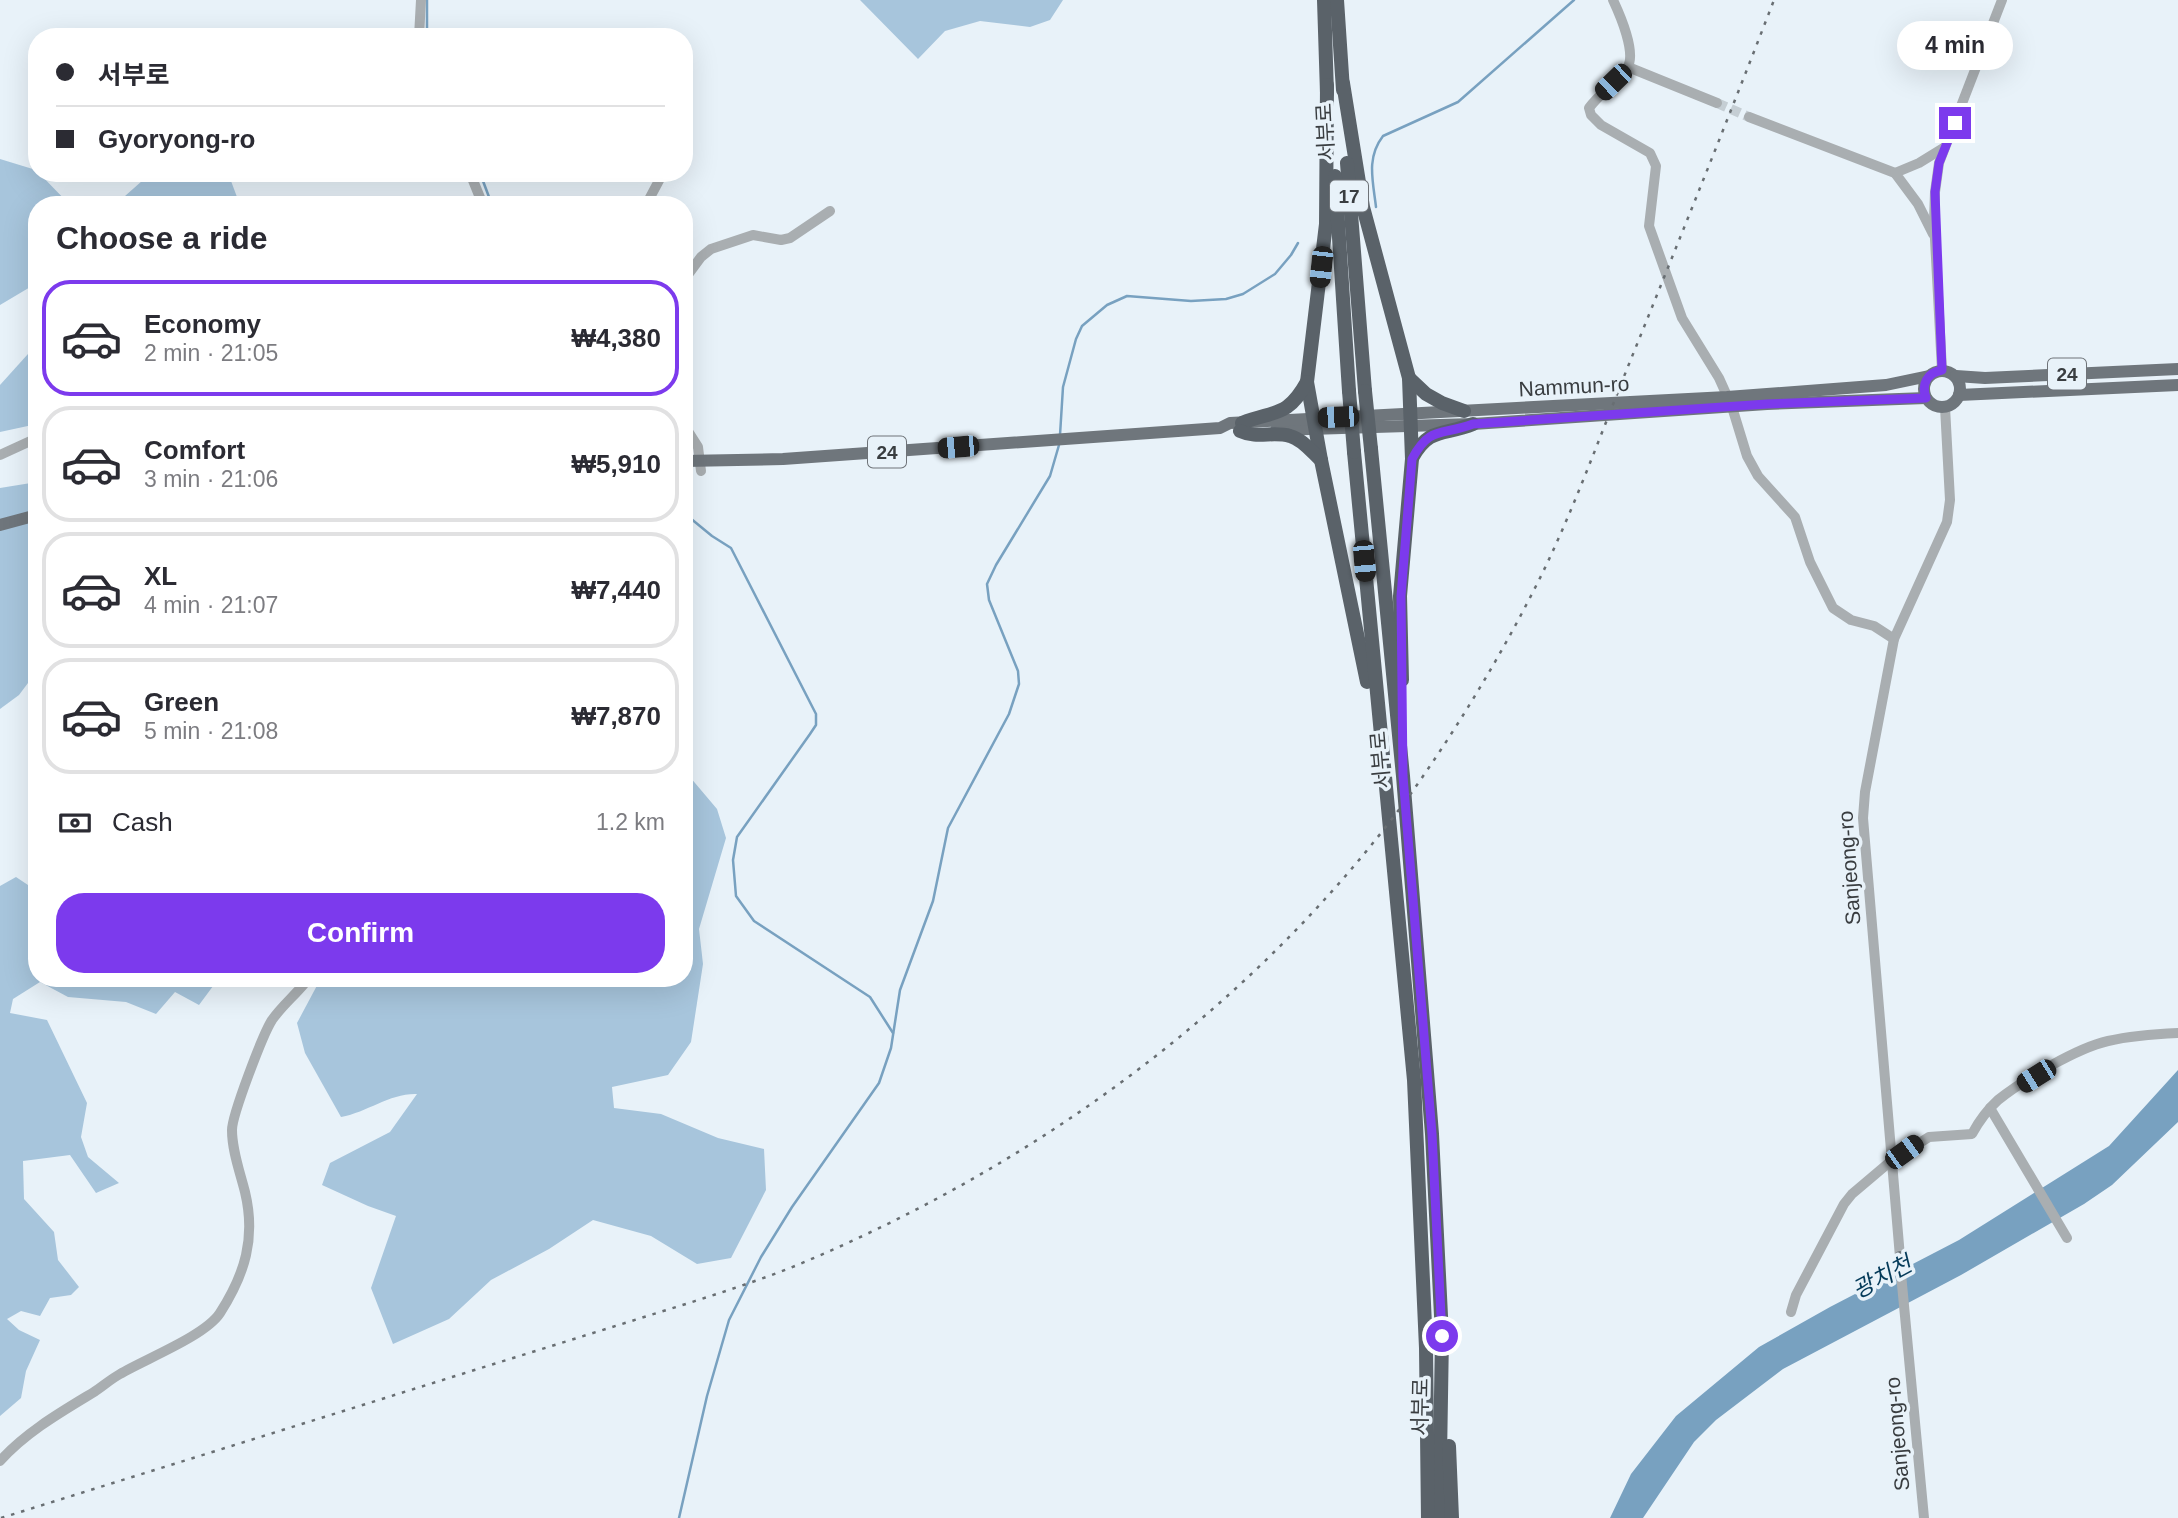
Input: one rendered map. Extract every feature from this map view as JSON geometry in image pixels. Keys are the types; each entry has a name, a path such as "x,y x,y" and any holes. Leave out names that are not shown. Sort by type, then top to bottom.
{"highway":[{"name":"서부로","path":"1324,0 1327,85 1354,452 1414,1080 1426,1348 1428,1518"},
{"name":"서부로","path":"1337,0 1365,391 1403,776 1432,1134 1442,1336 1439,1518"},
{"path":"1343,83 1363,207 1409,378 1412,459 1401,596 1403,776"},
{"path":"1327,85 1326,224 1307,382 1361,645 1385,779"},
{"path":"1409,378 1426,394 1464,411"},
{"path":"1307,382 1299,397 1287,408 1241,427 1250,436 1288,435 1299,440 1321,460"},
{"path":"1412,459 1419,447 1439,431 1458,430 1473,424"},
{"path":"1442,1336 1452,1518"},
{"path":"1418,1518 1426,1348"}],"main road":[{"name":"24","path":"1942,370 1956,376 1985,379 2178,369"},
{"name":"Nammun-ro","path":"1411,419 1473,424 1730,402 1886,384 1929,376 1942,370"},
{"path":"2061,374 2061,389"},
{"path":"1926,398 1924,386 1929,376"},
{"path":"1944,407 1954,403 1959,395 1961,386 1956,376"},
{"name":"24","path":"1959,395 2178,385"},
{"name":"Nammun-ro","path":"693,466 718,460 723,462 914,450 1220,428 1230,423 1241,427 1411,419 1464,411 1897,397 1926,398 1936,406 1944,407"},
{"name":"Nammun-ro","path":"693,464 700,466"},
{"path":"0,518 28,511"},
{"path":"0,525 28,517"}],"street":[{"path":"419,28 421,0"},
{"path":"1613,0 1631,58 1628,67 1589,108 1591,115 1601,125 1650,153 1656,166 1649,226 1682,318 1719,378 1730,402 1747,456 1758,476 1795,517 1810,562 1833,608 1851,620 1874,626 1894,639"},
{"path":"1942,370 1935,192 1939,163 2002,0"},
{"path":"1628,67 1717,103"},
{"path":"1749,117 1895,173 1918,204 1936,238"},
{"path":"1895,173 1946,147"},
{"path":"693,268 711,249 752,235 781,240 790,238 830,211"},
{"name":"Sanjeong-ro","path":"1924,1518 1863,818 1865,792 1894,639 1947,523 1950,500 1944,407"},
{"path":"693,439 698,447 700,466"},
{"path":"0,455 28,442"},
{"path":"0,1461 11,1449 55,1416 119,1375 189,1338 218,1316 248,1252 251,1229 234,1152 232,1126 264,1035 273,1020 301,987"},
{"path":"1791,1312 1796,1295 1844,1204 1862,1184 1891,1161 1929,1137 1972,1134 1999,1100 2055,1064 2088,1047 2132,1037 2178,1033"},
{"path":"1990,1108 2065,1234"}],"shaded area":[{"path":"860,0 1063,0 1050,20 1030,27 980,21 945,31 918,59"},
{"path":"0,159 28,168 28,182 48,182 61,196 28,196 28,288 0,305"},
{"path":"141,182 231,182 237,196 125,196"},
{"path":"28,354 28,426 0,432 0,385"},
{"path":"28,483 28,683 19,695 0,709 0,488"},
{"path":"693,781 717,809 726,838 699,929 703,964 691,1042 668,1075 612,1087 614,1108 661,1114 718,1138 764,1149 766,1190 731,1258 697,1264 651,1236 593,1220 549,1249 491,1280 449,1319 393,1344 371,1288 396,1216 322,1185 330,1163 390,1132 417,1094 398,1096 341,1117 305,1053 297,1023 316,987 693,987"},
{"path":"16,877 28,885 28,987 32,987 13,999 10,1013 47,1020 87,1103 81,1137 88,1157 119,1183 96,1193 70,1155 23,1161 24,1199 54,1232 58,1260 79,1287 71,1295 50,1298 40,1316 21,1311 7,1319 19,1330 40,1340 26,1371 21,1398 0,1416 0,886"},
{"path":"49,987 212,987 199,1005 175,992 156,1014 126,1002 68,997"},
{"path":"2178,1070 2178,1122 2112,1185 1961,1275 1783,1369 1716,1420 1694,1442 1643,1518 1610,1518 1631,1474 1676,1416 1759,1347 1959,1240 2109,1146"}],"waterway":[{"path":"427,0 427,28"},
{"path":"1376,207 1372,179 1373,161 1383,136 1458,102 1574,0"},
{"path":"483,182 489,196"},
{"path":"1060,435 1063,387 1076,339 1082,326 1107,305 1127,296 1191,301 1226,299 1243,294 1275,274 1298,243"},
{"path":"679,1518 707,1396 729,1320 761,1257 792,1207 879,1083 891,1048 900,990 933,901 948,828 1009,714 1019,684 1018,671 989,600 987,584 1050,476 1059,445"},
{"path":"693,520 731,548 816,714 816,725 737,837 733,860 736,896 754,921 870,997 893,1033"}],"tunnel":[{"path":"1717,103 1749,117"}],"railway":[{"path":"1,1518 689,1303 790,1268 880,1228 968,1182 1053,1130 1134,1073 1211,1010 1284,943 1351,870 1430,766 1511,633 1540,578 1575,499 1774,0"}],"route":[{"path":"1442,1336 1432,1134 1403,776 1401,596 1412,459 1419,447 1439,431 1458,430 1473,424 1767,404 1926,398 1926,380 1934,372 1942,370 1934,221 1935,192 1939,163 1955,123"}],"water label":[{"name":"광치천","path":"1882,1277"}]}
